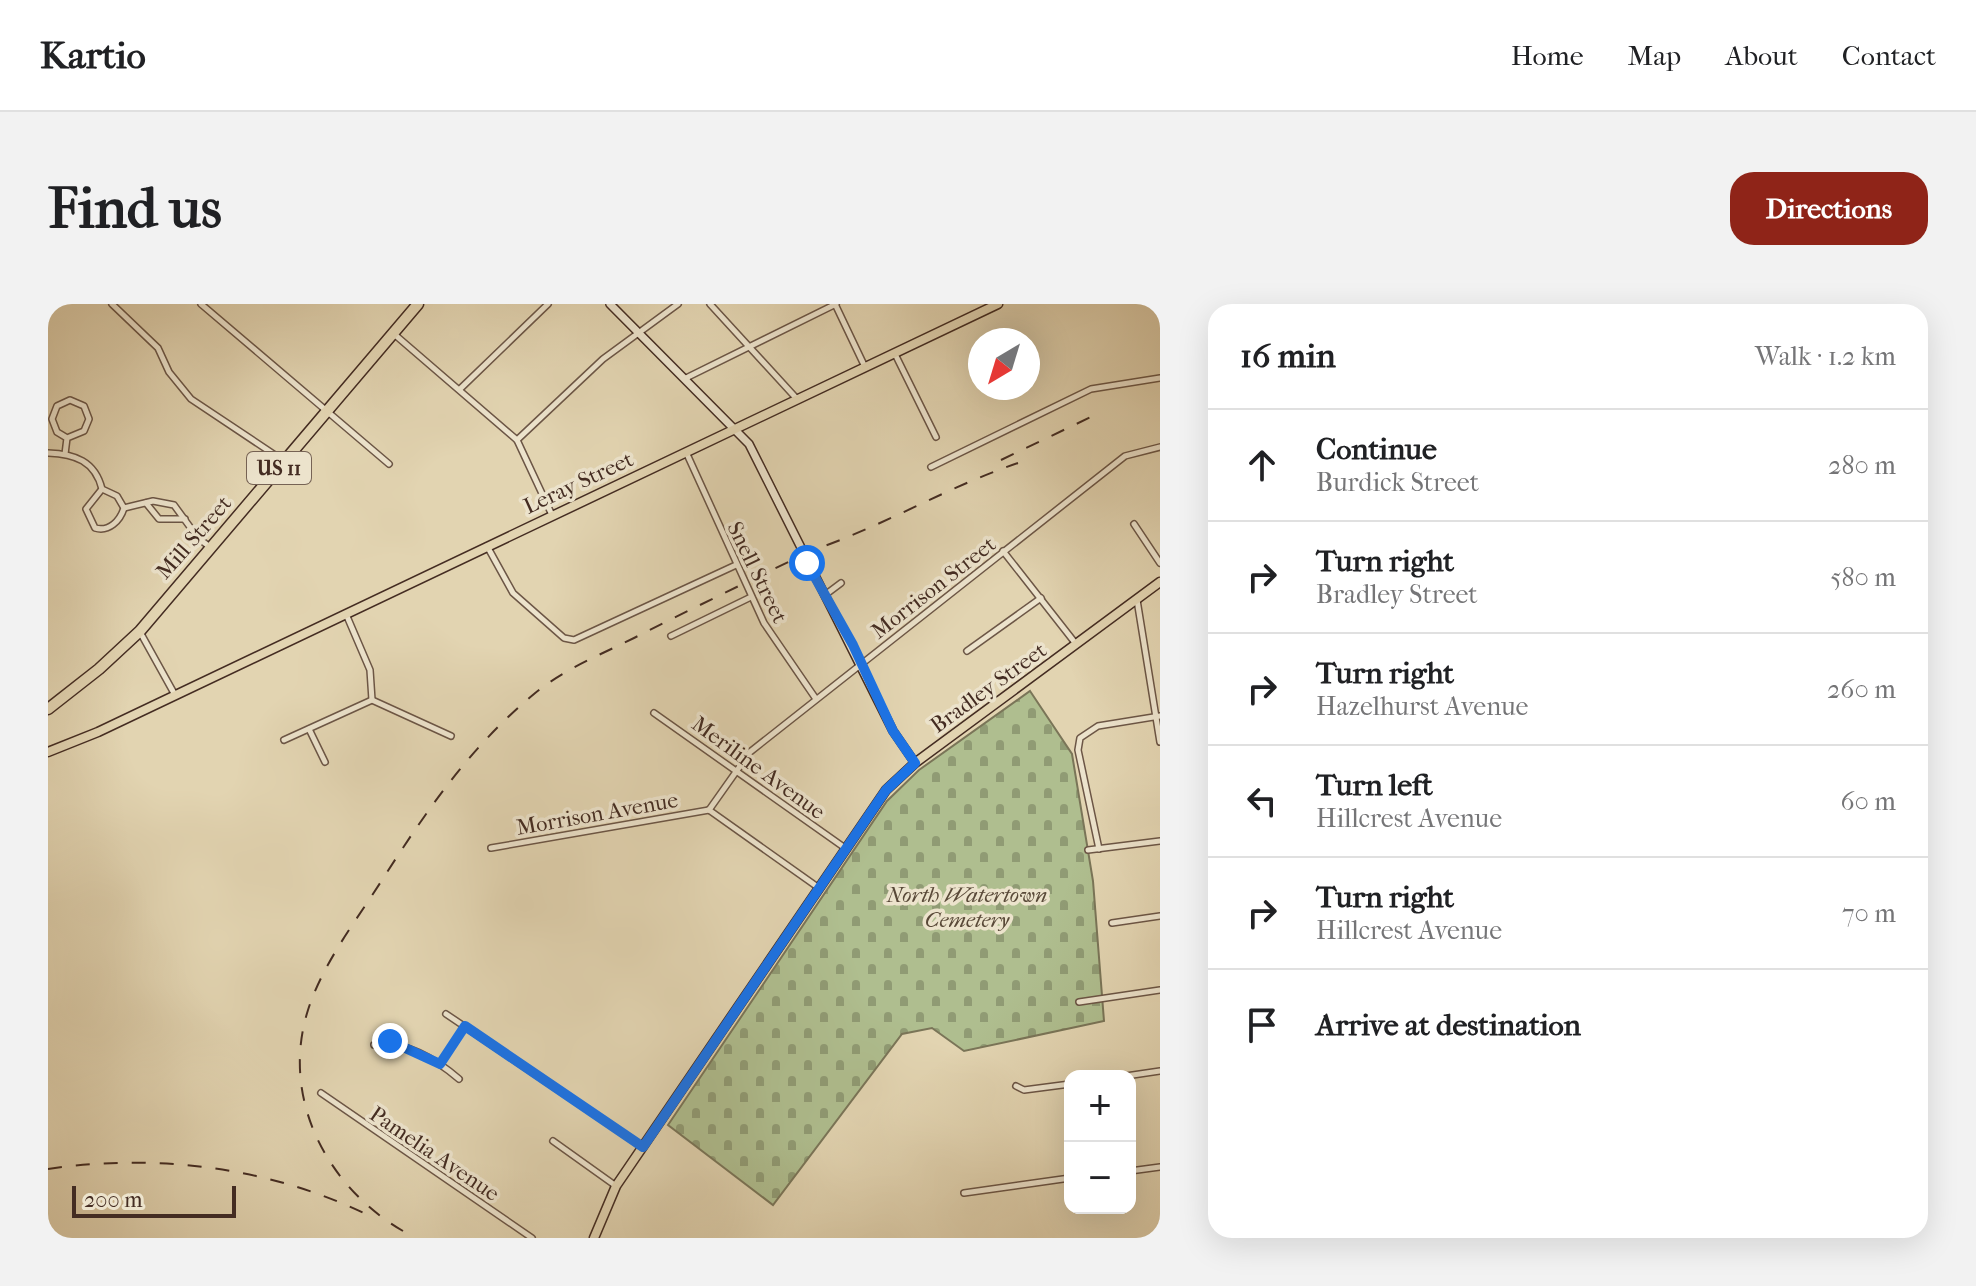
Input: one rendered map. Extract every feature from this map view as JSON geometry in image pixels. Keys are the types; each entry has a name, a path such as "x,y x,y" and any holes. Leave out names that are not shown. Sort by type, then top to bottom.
{"highway":[{"name":"Mill Street","path":"48,709 99,669 140,631 418,304"}],"main road":[{"name":"Leray Street","path":"101,729 998,304"},
{"name":"Bradley Street","path":"594,1238 616,1186 886,790 915,763 1160,582"},
{"path":"48,746 101,729"},
{"path":"48,752 101,729"}],"street":[{"path":"112,304 158,348 169,372 191,399 284,461"},
{"path":"201,304 389,464"},
{"path":"459,389 548,304"},
{"path":"610,304 749,444 893,731 915,763"},
{"path":"517,440 603,359 678,304"},
{"path":"710,304 797,399"},
{"path":"684,379 836,304 865,367"},
{"path":"393,333 517,440 552,515"},
{"path":"894,353 936,437"},
{"path":"931,467 1091,389 1160,378"},
{"path":"70,400 84,406 89,419 84,431 67,438 57,432 52,419 57,406 70,400"},
{"path":"65,454 67,438"},
{"name":"Morrison Street","path":"709,810 750,752 1125,456 1160,447"},
{"name":"Snell Street","path":"686,451 751,597 782,654 816,699"},
{"path":"48,453 65,454 94,468 102,489 117,496 124,508"},
{"path":"102,489 86,509 95,528 101,530 115,524 124,508 166,501 181,511 198,538 211,547"},
{"path":"146,503 159,519 185,519"},
{"path":"1134,524 1160,563"},
{"path":"487,546 513,593 564,638 574,640 736,565"},
{"path":"1003,551 1076,644"},
{"path":"825,595 841,583"},
{"path":"671,636 751,597"},
{"path":"967,651 1041,598"},
{"path":"1137,599 1160,742"},
{"path":"346,613 370,670 372,700"},
{"path":"140,631 175,695"},
{"path":"284,740 372,700 451,736"},
{"name":"Meriline Avenue","path":"654,713 845,848"},
{"path":"1099,849 1078,744 1093,729 1158,717"},
{"path":"309,729 325,762"},
{"path":"709,810 819,888"},
{"name":"Morrison Avenue","path":"491,848 709,810"},
{"path":"1088,850 1160,841"},
{"path":"1112,923 1160,916"},
{"path":"1079,1002 1160,990"},
{"path":"446,1014 643,1147"},
{"path":"440,1064 465,1026"},
{"path":"374,1045 395,1042 440,1064 459,1079"},
{"path":"1136,1075 1160,1071"},
{"path":"1016,1086 1024,1090 1064,1085"},
{"name":"Pamelia Avenue","path":"321,1093 532,1238"},
{"path":"553,1141 616,1186"},
{"path":"1136,1170 1160,1167"},
{"path":"964,1193 1064,1179"}],"green space":[{"name":"North Watertown Cemetery","path":"1030,691 1072,754 1093,881 1104,1021 964,1051 932,1028 902,1034 773,1205 668,1125 887,801 919,770"}],"railway":[{"path":"1001,460 1095,415"},
{"path":"403,1231 352,1190 332,1165 316,1137 300,1075 301,1043 314,993 331,959 451,781 511,714 570,670 813,550 1018,463"},
{"path":"48,1169 129,1163 211,1168 290,1185 366,1214"}],"route":[{"path":"390,1041 440,1064 465,1026 643,1147 886,790 915,763 893,731 853,645 807,563"}]}
